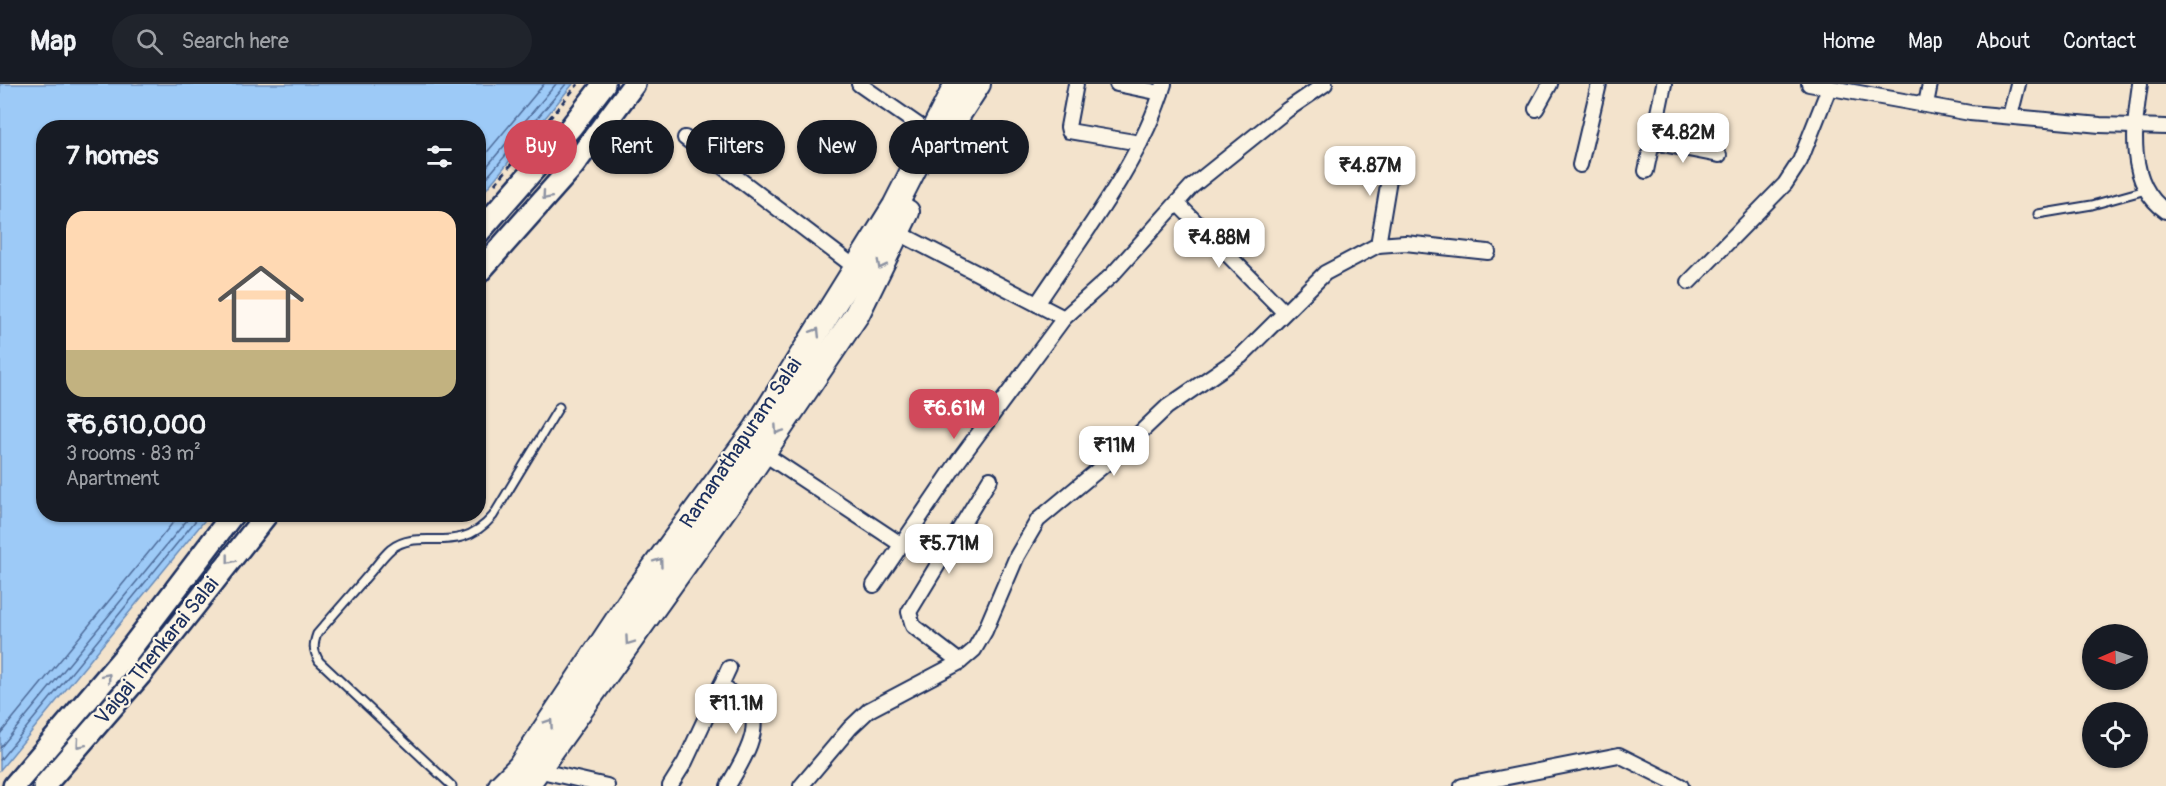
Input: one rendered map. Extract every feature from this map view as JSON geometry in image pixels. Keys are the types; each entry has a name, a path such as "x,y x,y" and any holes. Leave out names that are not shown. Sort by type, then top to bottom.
{"highway":[{"name":"Ramanathapuram Salai","path":"938,120 957,84"},
{"name":"Ramanathapuram Salai","path":"531,778 763,453 856,314 942,141 978,84"},
{"name":"Ramanathapuram Salai","path":"501,786 520,767 635,594 756,429 895,206 911,174"}],"main road":[{"path":"486,224 571,127 604,84"},
{"path":"486,264 573,166 634,84"},
{"name":"Vaigai Thenkarai Salai","path":"14,786 125,656 227,522"},
{"name":"Vaigai Thenkarai Salai","path":"44,786 140,675 261,522"}],"street":[{"path":"859,84 911,120"},
{"path":"1076,84 1069,131 1140,143"},
{"path":"1037,304 1130,163 1149,127 1162,88 1117,84"},
{"path":"874,585 959,460 1064,318 1112,275 1191,187 1278,117 1325,84"},
{"path":"1536,109 1550,84"},
{"path":"1580,165 1599,84"},
{"path":"1646,171 1664,84"},
{"path":"1809,84 1970,113 2166,127"},
{"path":"1926,104 1930,84"},
{"path":"2010,116 2018,84"},
{"path":"2140,84 2134,126 2141,181 2153,202 2166,212"},
{"path":"1689,282 1785,184 1800,161 1829,88"},
{"path":"685,138 856,268"},
{"path":"1652,142 1719,155"},
{"path":"1378,245 1393,155"},
{"path":"1177,203 1284,312"},
{"path":"897,232 1064,318"},
{"path":"801,786 850,728 869,710 960,662 974,650 985,632 1017,556 1038,520 1122,450 1167,407 1241,356 1325,273 1378,245 1405,243 1488,252"},
{"path":"763,453 902,545"},
{"path":"960,662 913,626 909,612 990,479"},
{"path":"670,786 685,762 729,668"},
{"path":"721,685 749,709 753,724 750,744 728,786"},
{"path":"1462,786 1619,755 1681,786"},
{"path":"531,778 607,786"}],"lane":[{"path":"2038,214 2092,205 2146,190"},
{"path":"452,786 319,661 313,644 317,634 391,549 413,541 450,540 465,537 483,527 493,516 559,407"}],"path":[{"path":"490,190 578,84"}],"water":[{"path":"0,84 573,84 543,120 504,120 504,168 486,190 486,120 36,120 36,522 203,522 0,770"}]}
